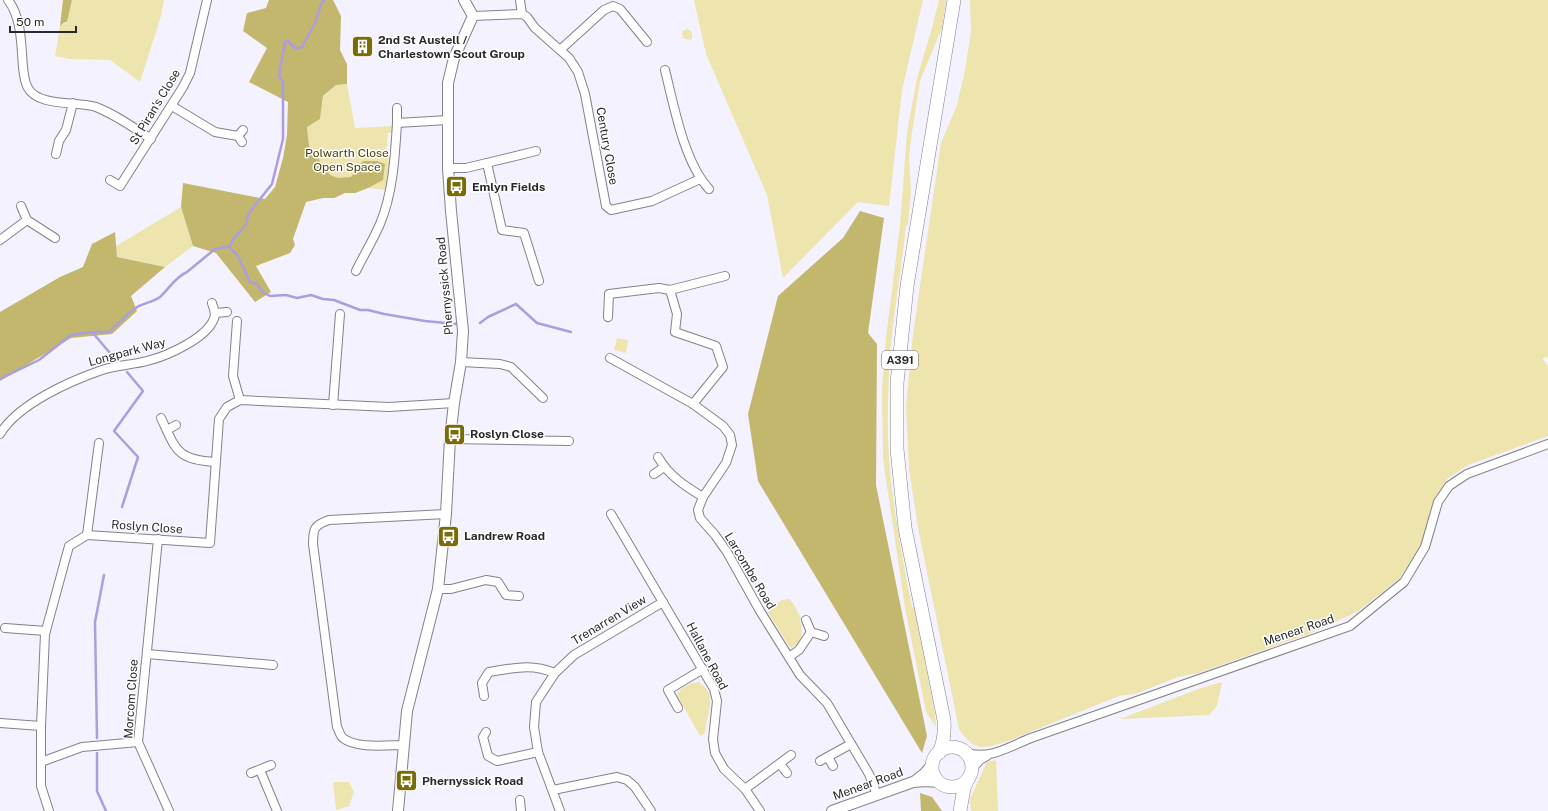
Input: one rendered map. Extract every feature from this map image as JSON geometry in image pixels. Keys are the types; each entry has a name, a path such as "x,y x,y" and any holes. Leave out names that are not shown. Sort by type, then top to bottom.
{"highway":[{"name":"A391","path":"938,753 942,745 945,732 944,720 905,528 897,449 897,391 907,286 954,0"},
{"name":"A391","path":"944,720 948,730 962,751"},
{"path":"946,748 962,751 970,760 970,774 964,788 960,811 950,792 934,774 932,765 938,753 946,748"},
{"path":"941,783 952,787 961,785 970,774"}],"street":[{"path":"8,0 14,8 18,24 25,80 31,92 46,100 94,106 115,115 151,139"},
{"name":"St Piran's Close","path":"110,180 120,186 183,87 190,73 208,0"},
{"path":"464,0 472,16 522,14 520,0"},
{"path":"560,50 604,10 613,6 620,9 647,42"},
{"name":"Century Close","path":"522,14 527,17 535,28 569,58 578,72 585,94 606,206 611,210 652,201 700,179"},
{"name":"Phernyssick Road","path":"398,811 407,711 438,589 446,514 450,439 461,362 463,332 448,168 448,83 454,58 472,16"},
{"path":"664,70 680,132 700,179 709,189"},
{"path":"56,154 59,141 66,130 72,103"},
{"path":"172,106 215,132 241,136"},
{"path":"356,271 380,223 386,203 395,161 397,108"},
{"path":"397,123 448,120"},
{"path":"448,168 466,168 536,151"},
{"path":"487,162 502,230 524,233 540,281"},
{"path":"20,206 27,220 55,238"},
{"path":"0,240 27,220"},
{"path":"608,317 609,294 659,288 670,290 725,276"},
{"path":"670,290 676,314 675,332 716,346 722,367 693,404"},
{"path":"212,303 215,313 227,312"},
{"name":"Longpark Way","path":"0,434 5,426 35,400 75,380 103,369 147,362 179,350 198,337 212,323 215,313"},
{"path":"333,405 340,314"},
{"path":"238,321 233,376 240,400 389,407 454,403"},
{"name":"Larcombe Road","path":"610,358 693,404 723,426 730,435 732,445 726,463 703,497 698,510 700,518 727,552 760,612 800,675 827,703 869,774 878,795"},
{"path":"461,362 500,364 511,367 542,398"},
{"name":"Roslyn Close","path":"87,535 210,543 219,418 228,407 240,400"},
{"path":"161,418 177,449 186,457 202,461 215,462"},
{"path":"167,430 176,425"},
{"path":"450,439 569,442"},
{"path":"49,811 41,786 41,726 46,630 69,546 87,535 99,443"},
{"name":"Menear Road","path":"970,774 980,760 988,755 1038,735 1350,626 1404,582 1425,547 1438,502 1449,486 1467,474 1548,444"},
{"path":"658,457 664,467 682,484 703,497"},
{"path":"654,474 664,467"},
{"path":"404,745 354,744 342,738 337,727 313,544 313,532 318,523 329,520 446,514"},
{"name":"Hallane Road","path":"611,514 714,689 717,701 713,739 715,753 724,769 745,789 760,811"},
{"name":"Morcom Close","path":"158,539 138,742 169,811"},
{"path":"438,589 451,589 486,580 498,582 506,595 519,596"},
{"name":"Trenarren View","path":"560,811 538,752 534,727 536,702 556,673 574,654 663,602"},
{"path":"806,620 811,632"},
{"path":"5,628 46,630"},
{"path":"789,657 800,650 811,632"},
{"path":"811,632 824,636"},
{"name":"Morcom Close","path":"147,654 273,665"},
{"path":"484,696 482,683 489,672 532,666 556,673"},
{"path":"678,708 668,690 703,669"},
{"path":"0,722 41,726"},
{"path":"486,732 483,737 488,756 497,761 538,752"},
{"path":"41,762 82,747 138,742"},
{"path":"820,761 851,744"},
{"name":"Menear Road","path":"962,751 973,755 988,755"},
{"path":"745,789 790,755"},
{"path":"828,757 833,766"},
{"path":"780,764 787,773"},
{"path":"251,773 271,765"},
{"name":"Menear Road","path":"836,810 913,782 924,774 932,765"},
{"path":"260,770 277,811"},
{"path":"553,790 617,778 627,780 635,787 651,811"},
{"name":"Menear Road","path":"913,782 926,781 941,783"},
{"path":"520,800 522,811"}],"green space":[{"path":"72,0 164,0 161,16 140,82 110,60 70,59 55,56 60,26 67,22"},
{"path":"694,0 923,0 902,90 889,206 858,202 783,278 767,195 706,54"},
{"path":"939,0 946,0 942,28 920,81 909,156 911,191 908,224 906,226 890,355 888,417 889,460 896,519 912,607 914,607 935,714 936,727 926,712 905,608 883,459 882,389 886,338 900,225 907,132 917,78"},
{"path":"970,0 1548,0 1548,357 1542,358 1548,366 1548,436 1468,465 1447,479 1432,507 1421,545 1400,578 1357,612 1306,635 1198,673 1178,677 1135,694 1119,696 1008,741 986,747 980,747 970,742 959,729 919,533 909,469 906,407 913,334 941,143 957,105 965,70 971,31"},
{"path":"687,29 692,32 692,39 689,40 683,38 682,35 683,31"},
{"name":"Polwarth Close Open Space","path":"347,84 355,128 393,126 393,133 388,133 386,156 392,157 386,190 368,188 355,193 345,193 334,198 309,146 307,126 320,119 323,97 336,85"},
{"path":"181,207 193,246 165,267 117,257 116,246"},
{"path":"617,338 628,340 626,353 614,350"},
{"path":"789,599 801,618 800,621 802,629 798,644 791,648 767,611 767,609 782,600"},
{"path":"698,682 705,687 709,693 710,699 705,733 700,736 677,695 680,690 686,686"},
{"path":"1222,682 1217,706 1209,715 1120,719 1201,688"},
{"path":"996,760 998,811 971,811 970,799 987,762"},
{"path":"333,782 349,782 354,792 349,806 336,810"}],"shaded area":[{"path":"63,0 72,0 67,22 60,26"},
{"path":"269,0 333,0 341,16 340,50 347,64 347,84 336,85 323,96 320,119 307,127 309,146 330,175 338,178 351,177 363,161 377,161 385,164 383,180 368,188 355,193 345,193 334,198 323,198 306,202 293,239 295,245 290,253 256,266 271,292 255,302 216,253 193,246 181,207 183,183 265,199 275,187 283,158 287,135 288,102 249,82 267,48 243,31 247,13 266,8"},
{"path":"860,211 884,218 868,333 877,344 876,485 927,736 922,753 758,481 748,414 778,296 843,238"},
{"path":"115,232 117,257 165,267 131,296 137,311 112,334 71,338 0,381 0,312 60,277 83,267 92,244"},
{"path":"920,793 932,797 942,811 921,811"}],"waterway":[{"path":"0,379 39,360 71,335 91,332 109,332 137,307 160,297 179,277 215,249 230,246 234,238 246,225 248,215 252,209 272,184 283,139 283,82 279,76 285,42 288,41 295,48 302,47 316,21 321,4 324,0"},
{"path":"229,247 238,256 250,282 257,284 262,292 270,296 286,295 297,298 311,295 323,299 334,300 360,310 368,310 425,321 456,324"},
{"path":"480,323 488,317 516,304 537,323 571,332"},
{"path":"92,332 116,360"},
{"path":"122,507 138,457 114,431 143,391 127,372"},
{"path":"97,738 95,622 104,575"},
{"path":"97,753 97,791 106,811"}],"place":[{"name":"2nd St Austell / Charlestown Scout Group","path":"363,47"},
{"name":"Emlyn Fields","path":"456,187"},
{"name":"Roslyn Close","path":"455,434"},
{"name":"Landrew Road","path":"449,536"},
{"name":"Phernyssick Road","path":"407,781"}]}
